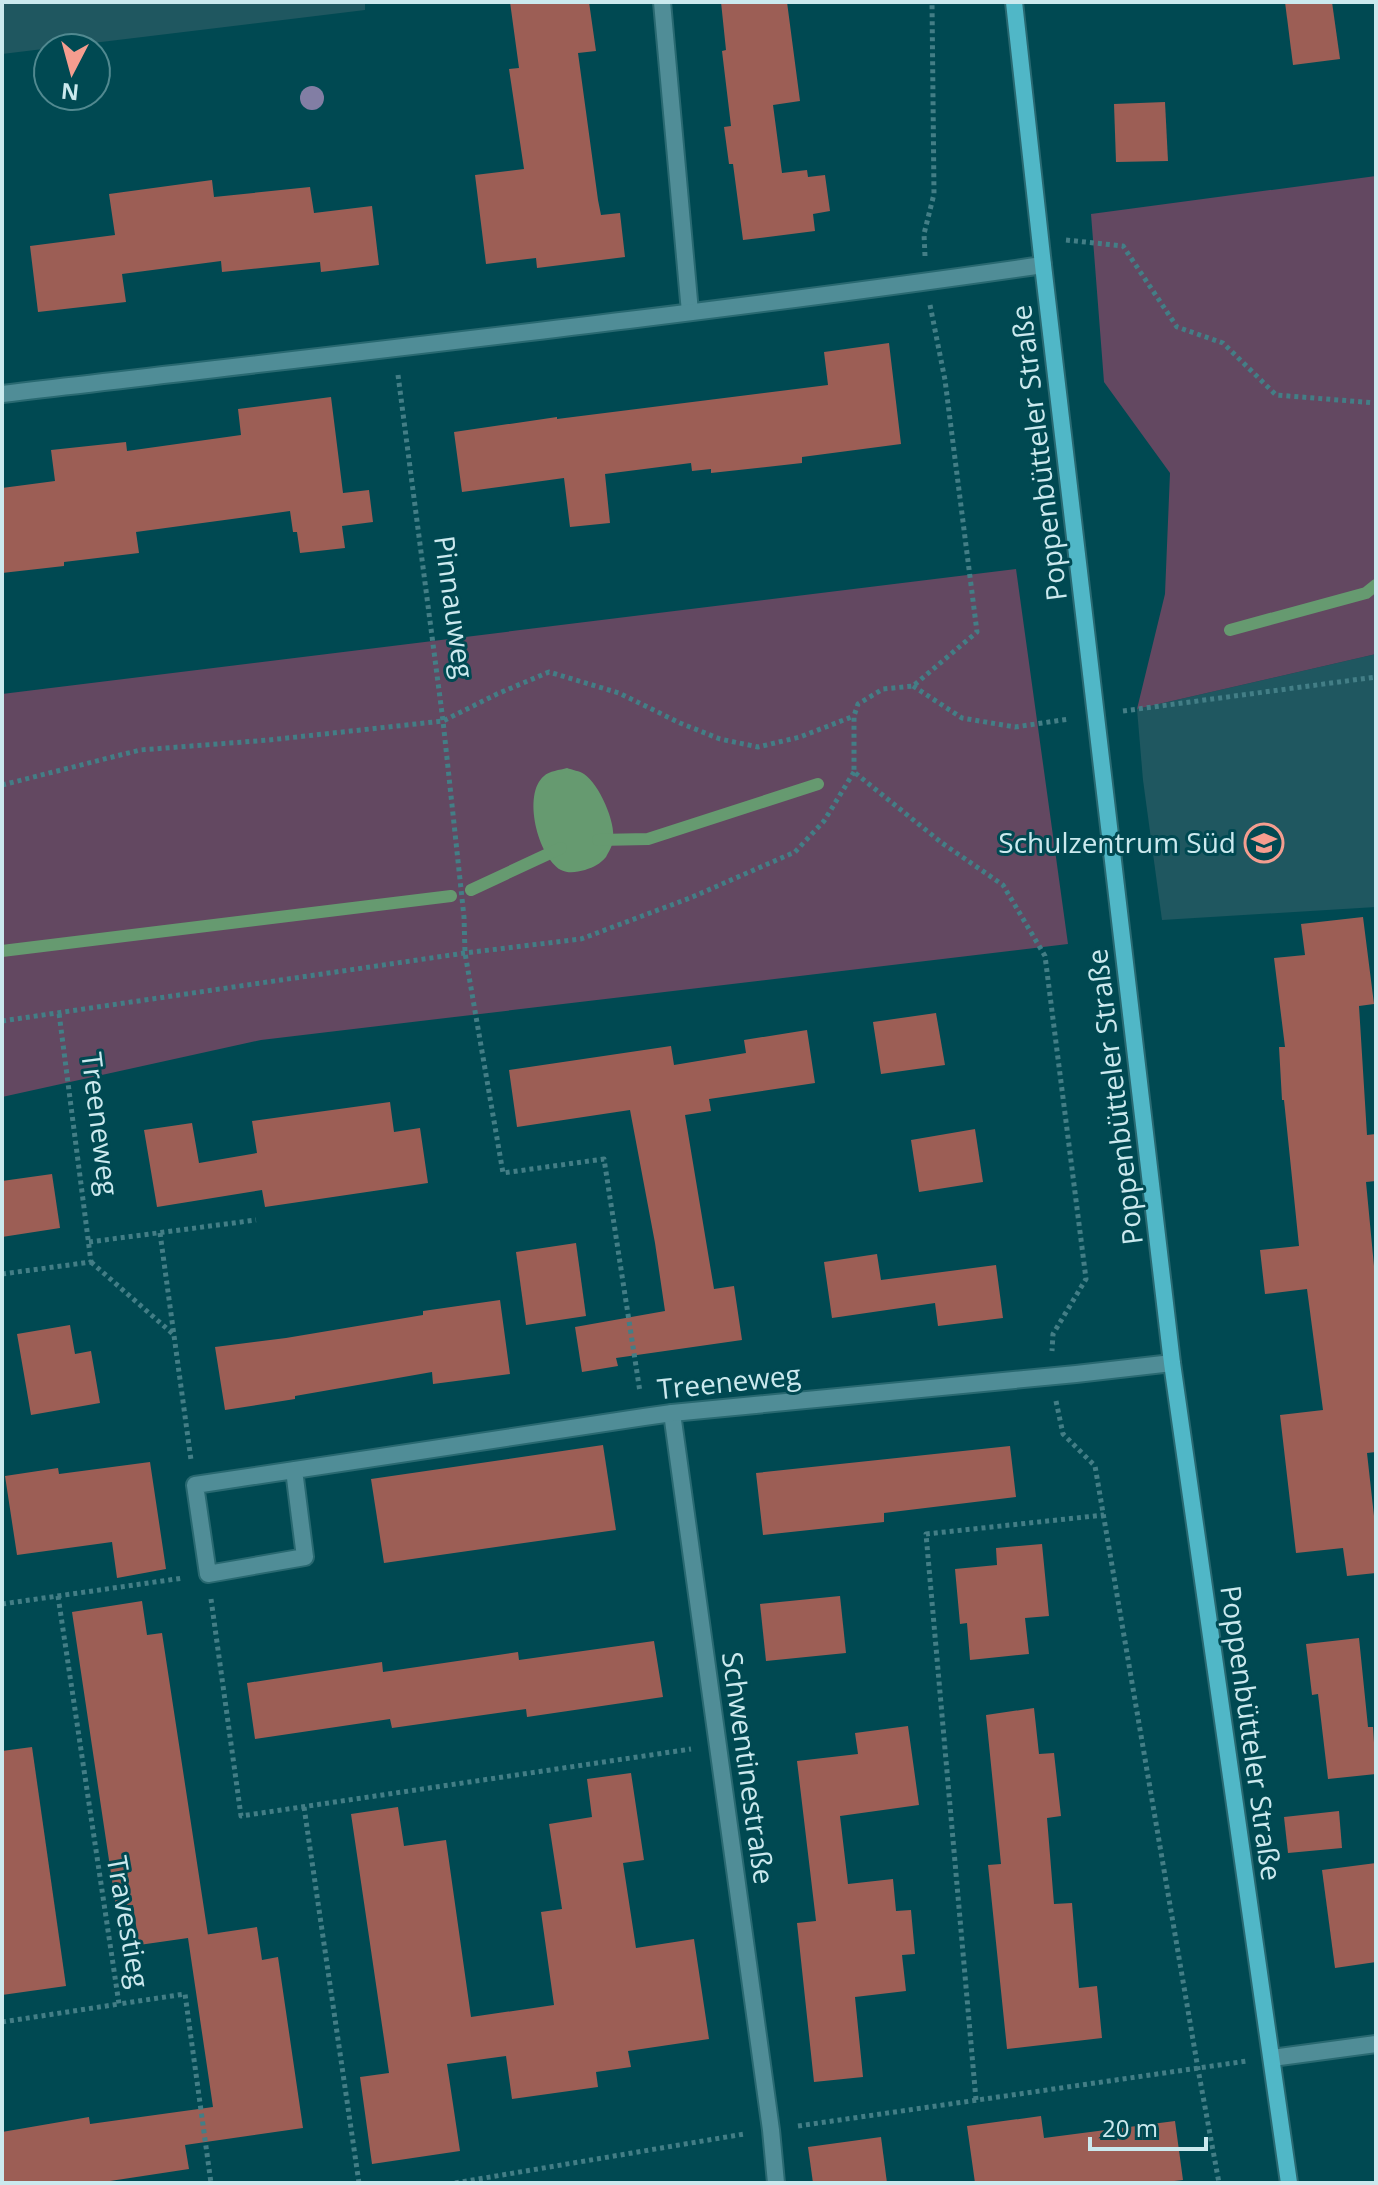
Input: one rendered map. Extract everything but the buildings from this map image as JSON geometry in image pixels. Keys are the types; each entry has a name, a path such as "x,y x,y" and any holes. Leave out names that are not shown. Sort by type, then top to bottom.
{"main road":[{"name":"Poppenbütteler Straße","path":"1014,2 1172,1363 1289,2183"}],"street":[{"path":"662,2 690,312"},
{"path":"2,394 690,312 1043,265"},
{"name":"Treeneweg","path":"195,1485 672,1413 1172,1363"},
{"name":"Schwentinestraße","path":"672,1413 776,2183"},
{"path":"195,1485 208,1574 305,1557 294,1470"},
{"path":"1272,2058 1376,2044"}],"path":[{"path":"2,1021 465,953 581,939 690,898 795,852 824,821 854,772 854,716 858,704 883,689 913,686 977,632 945,380 926,282 924,234 934,194 932,2"},
{"path":"1040,238 1123,246 1177,327 1223,343 1276,395 1376,403"},
{"name":"Pinnauweg","path":"394,347 443,721 464,917 465,953 503,1173 604,1159 644,1417"},
{"path":"2,785 140,750 443,721 549,672 619,693 720,739 758,747 800,737 854,716"},
{"path":"913,686 962,718 1015,727 1376,677"},
{"path":"854,772 942,843 1003,885 1045,956 1086,1279 1053,1334 1050,1376 1063,1434 1095,1466 1219,2183"},
{"name":"Treeneweg","path":"59,1013 91,1262"},
{"path":"89,1242 256,1220"},
{"path":"160,1233 195,1485"},
{"path":"2,1274 91,1262 174,1335"},
{"path":"976,2100 926,1534 1104,1515"},
{"path":"2,1604 208,1574 241,1816 719,1745"},
{"name":"Travestieg","path":"58,1596 119,2004 185,1994 211,2183"},
{"path":"304,1807 359,2183"},
{"path":"2,2022 119,2004"},
{"path":"455,2183 771,2130 1272,2058"}],"shaded area":[{"path":"2,2 365,2 365,10 112,41 112,32 32,32 32,50 2,54"},
{"path":"1376,176 1376,654 1137,709 1165,594 1170,473 1104,382 1091,214"},
{"path":"1016,569 1068,944 261,1040 2,1097 2,694"},
{"name":"Schulzentrum Süd","path":"1376,654 1376,907 1162,920 1137,709"},
{"path":"567,768 590,779 601,795 613,832 612,844 604,859 591,868 573,872 561,870 546,852 534,810 537,785 544,776"}],"waterway":[{"path":"1230,630 1366,593 1376,585"},
{"path":"598,840 648,839 818,784"},
{"path":"471,890 561,848"},
{"path":"2,951 451,896"}],"place":[{"name":"Schulzentrum Süd","path":"1264,843"}]}
